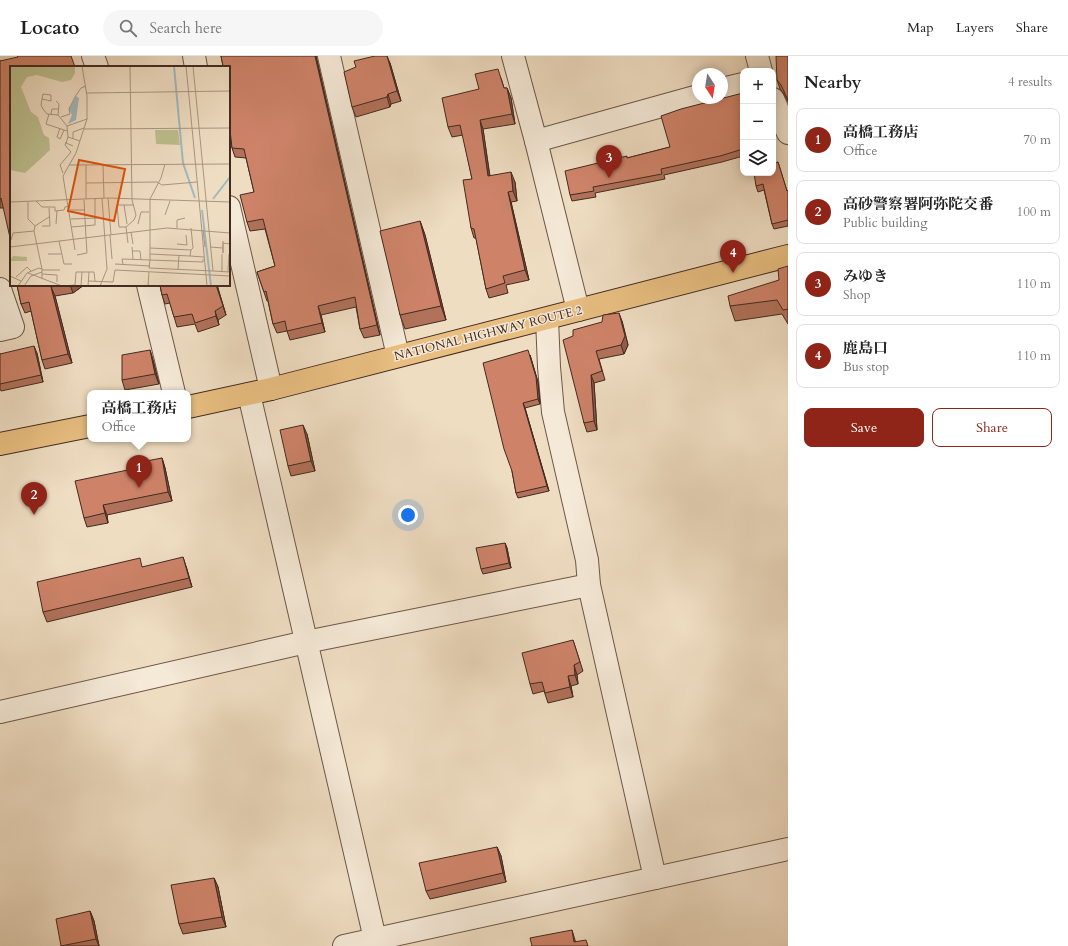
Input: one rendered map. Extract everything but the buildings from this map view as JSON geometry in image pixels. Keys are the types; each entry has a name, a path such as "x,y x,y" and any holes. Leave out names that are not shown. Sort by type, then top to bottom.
{"highway":[{"name":"NATIONAL HIGHWAY ROUTE 2","path":"191,406 250,394 788,256"},
{"path":"0,444 87,427"}],"street":[{"path":"93,56 97,66"},
{"path":"194,56 196,66"},
{"path":"329,56 398,356"},
{"path":"512,56 536,141 578,310"},
{"path":"757,56 760,68"},
{"path":"728,88 740,85"},
{"path":"536,141 692,98"},
{"path":"775,104 788,133"},
{"path":"230,211 271,388"},
{"path":"148,286 173,390"},
{"path":"0,289 13,327 0,330"},
{"path":"547,318 553,412 587,560 589,585 655,878"},
{"path":"250,394 306,642 376,939"},
{"path":"0,712 306,642 589,585"},
{"path":"344,946 788,848"}],"place":[{"name":"みゆき","path":"609,178"},
{"name":"鹿島口","path":"733,273"},
{"name":"高橋工務店","path":"139,488"},
{"name":"高砂警察署阿弥陀交番","path":"34,515"}]}
